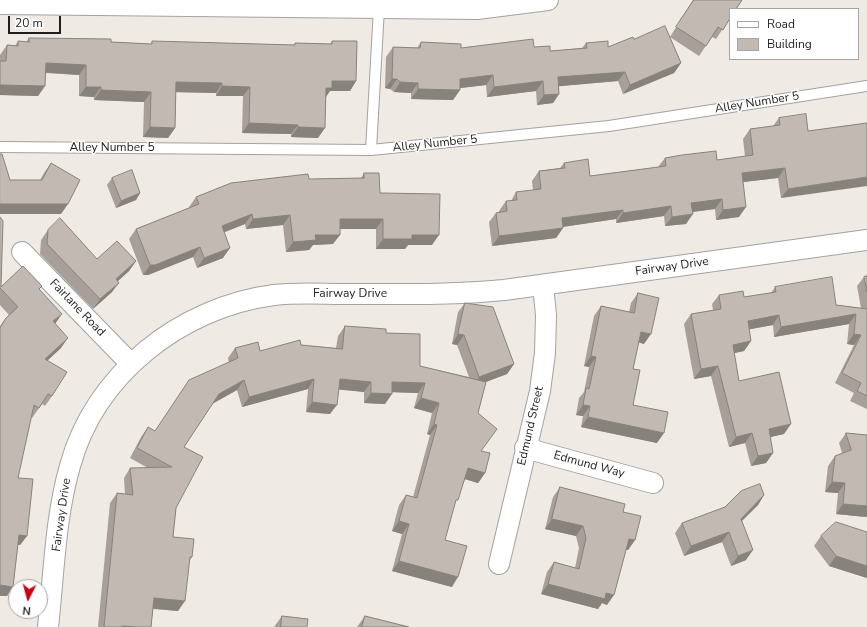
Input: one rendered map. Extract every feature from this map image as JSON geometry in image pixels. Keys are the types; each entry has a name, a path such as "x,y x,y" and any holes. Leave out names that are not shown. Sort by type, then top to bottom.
{"street":[{"path":"0,4 256,3 379,8 477,9 548,0"},
{"name":"Fairway Drive","path":"48,627 62,497 70,464 82,432 97,406 114,382 131,364 158,341 182,325 213,310 246,300 275,295 465,294 544,285 867,240"},
{"name":"Fairlane Road","path":"22,252 131,364"},
{"name":"Edmund Street","path":"498,564 540,391 545,353 546,315 544,285"},
{"name":"Edmund Way","path":"525,448 653,482"}],"lane":[{"path":"371,150 379,8"},
{"name":"Alley Number 5","path":"0,147 371,150 609,126 867,86"}],"building":[{"path":"694,0 742,0 737,8 729,8 729,20 723,30 718,27 706,46 676,27"},
{"path":"665,26 681,63 630,85 625,72 558,77 559,94 544,95 543,81 494,87 493,75 460,79 460,90 418,89 418,83 400,82 397,79 392,79 393,47 420,48 421,42 461,44 461,48 533,39 534,47 550,46 550,51 587,48 586,43 608,41 608,47 633,37 634,39"},
{"path":"29,38 111,39 111,42 152,44 152,41 295,45 295,43 332,44 332,41 357,41 356,81 332,81 332,88 326,88 325,128 298,127 298,125 249,123 250,87 222,86 222,83 176,82 175,128 150,127 151,92 101,90 101,87 86,87 86,65 46,63 45,86 0,85 0,61 6,61 7,45 18,46 18,41 29,42"},
{"path":"806,114 808,131 867,123 867,177 788,189 785,168 742,173 746,207 723,210 722,199 691,203 693,214 672,217 671,206 623,213 623,210 562,218 563,228 499,236 496,213 507,211 506,201 517,200 516,192 541,189 539,171 565,168 564,163 588,159 590,176 666,166 665,158 682,155 716,151 717,160 753,155 750,129 780,125 779,118"},
{"path":"0,154 2,154 10,180 42,180 51,163 80,180 68,204 0,204"},
{"path":"132,170 140,193 121,201 112,178"},
{"path":"364,173 379,173 380,193 440,194 439,235 412,235 412,239 383,239 383,219 340,219 340,235 315,235 316,240 293,242 290,215 253,219 252,214 222,226 230,248 204,258 200,247 155,265 150,265 136,229 199,204 196,197 231,183 308,174 309,179 364,178"},
{"path":"0,217 3,221 1,287 23,266 42,286 39,289 62,314 53,321 68,338 45,359 67,372 52,396 48,394 39,408 34,405 18,478 33,479 27,536 19,535 14,579 8,579 8,586 0,585 0,328 6,318 18,307 0,288"},
{"path":"60,218 97,259 117,241 136,261 116,279 119,283 100,299 47,244 48,230"},
{"path":"867,276 867,292 864,277"},
{"path":"832,277 836,305 867,309 867,396 857,391 861,383 842,373 861,335 854,334 856,314 781,327 779,315 748,321 751,341 733,345 739,381 779,372 791,424 769,429 773,453 758,456 752,433 736,437 718,366 701,369 691,314 721,309 719,295 743,291 744,297 776,292 775,287"},
{"path":"638,293 659,298 651,334 641,332 633,369 640,370 633,405 668,412 664,433 588,417 590,406 583,405 586,388 589,389 596,357 591,356 601,306 634,313"},
{"path":"465,303 493,307 514,364 479,377 464,335 458,334"},
{"path":"345,326 386,329 386,333 420,334 420,366 486,382 478,413 497,429 481,451 490,453 485,473 468,468 458,500 456,500 445,540 467,546 458,577 399,561 409,524 399,521 406,495 417,498 437,425 434,424 439,403 421,398 425,383 392,382 392,394 371,393 371,382 340,379 337,405 312,402 314,379 249,397 244,380 219,394 184,447 203,457 176,508 173,537 194,539 192,557 190,557 185,601 154,598 151,627 104,627 117,493 133,495 130,468 172,467 137,448 148,427 155,431 189,380 238,358 235,348 258,342 260,351 300,340 301,345 342,349"},
{"path":"846,433 867,435 867,506 843,504 845,483 832,482 835,456 851,450"},
{"path":"760,484 764,495 741,519 753,550 738,556 729,532 691,546 682,523 725,507 741,491"},
{"path":"560,487 625,504 623,512 641,516 635,540 629,539 614,595 606,593 605,599 548,584 554,562 579,569 586,538 583,526 552,519"},
{"path":"836,522 867,532 867,566 836,556 821,536"},
{"path":"282,616 308,619 307,627 281,627"},
{"path":"365,616 409,627 362,627"}]}
